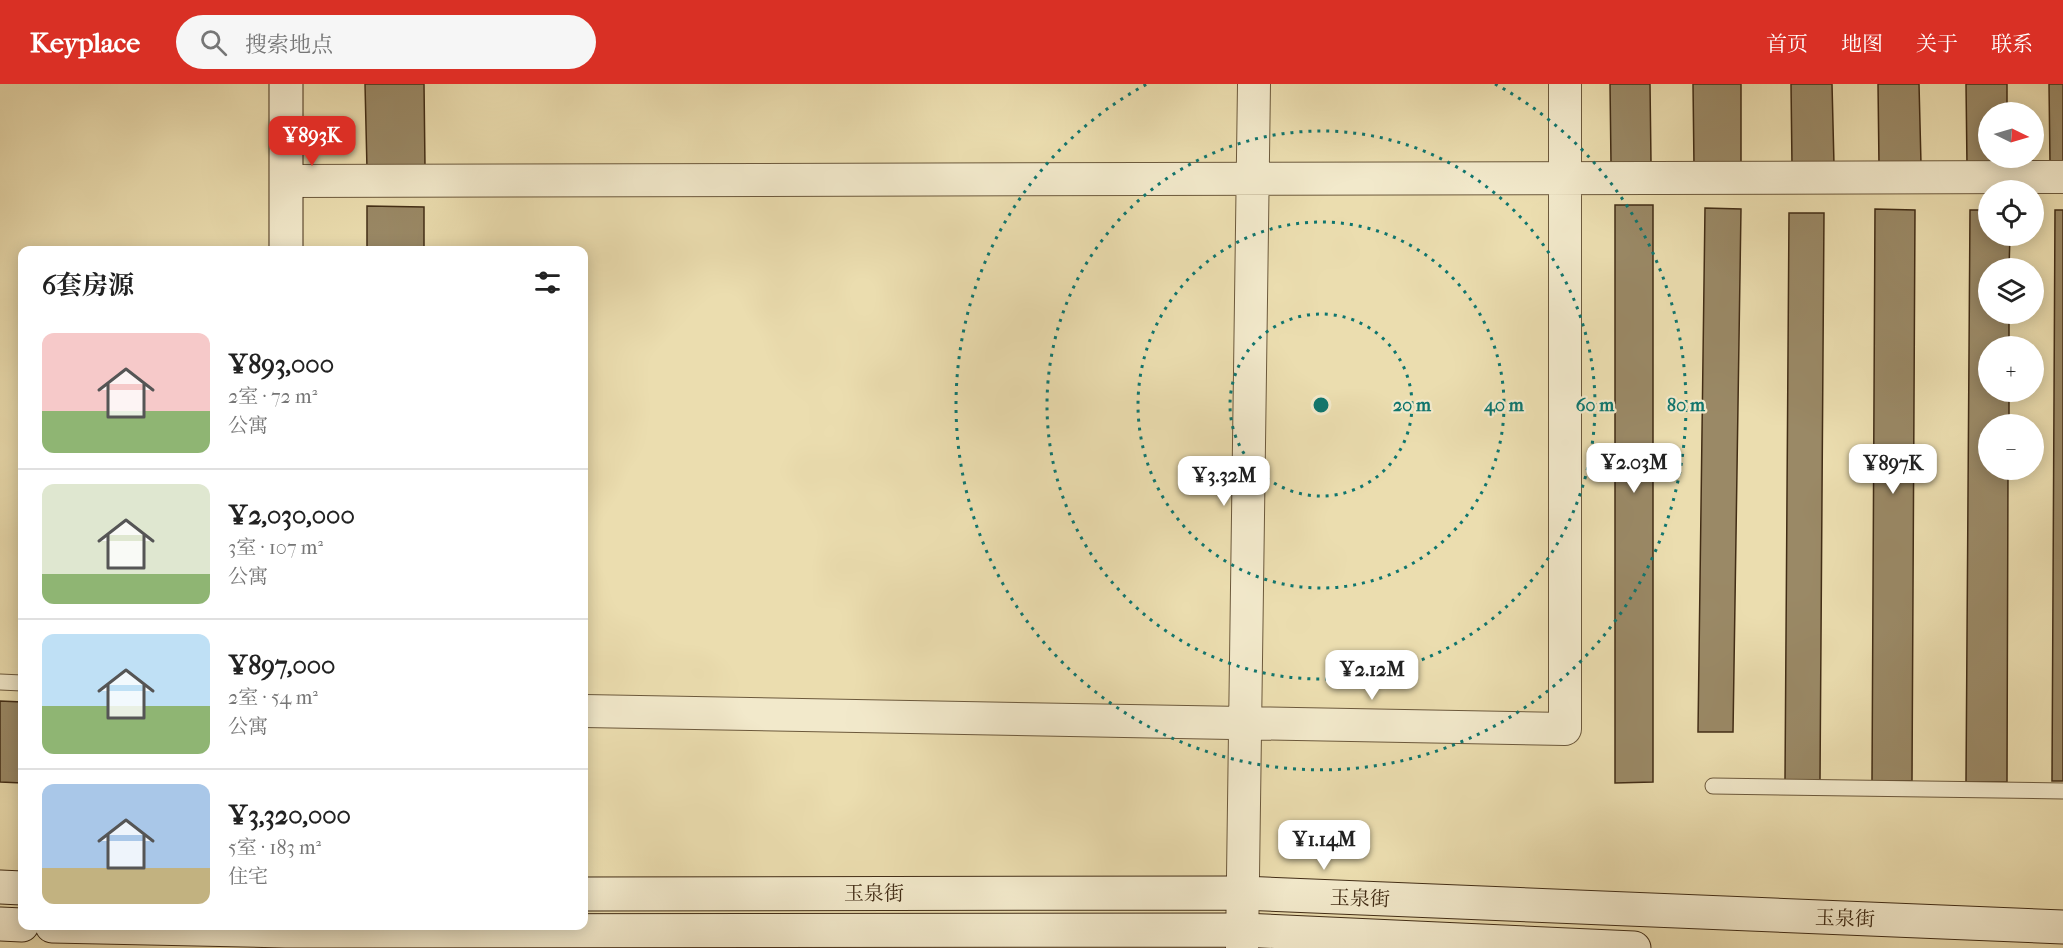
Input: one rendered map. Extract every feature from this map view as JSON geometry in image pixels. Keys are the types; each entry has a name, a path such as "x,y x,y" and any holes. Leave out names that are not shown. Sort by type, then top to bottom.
{"main road":[{"path":"286,84 286,246"},
{"path":"0,887 18,888"},
{"name":"玉泉街","path":"588,894 1242,893 2063,927"},
{"path":"0,924 18,925"},
{"name":"玉泉街","path":"156,930 286,935 1242,939 1635,948"}],"street":[{"path":"1242,939 1254,84"},
{"path":"588,711 1564,729 1565,84"},
{"path":"286,181 2063,177"}],"lane":[{"path":"0,682 18,683"},
{"path":"1713,786 2063,791"}],"building":[{"path":"365,84 424,84 425,167 367,169"},
{"path":"1610,84 1650,84 1651,162 1611,163"},
{"path":"1693,84 1741,84 1741,166 1694,166"},
{"path":"1791,84 1832,84 1834,165 1792,165"},
{"path":"1878,84 1919,84 1921,164 1879,165"},
{"path":"1966,84 2007,84 2007,102 1978,102 1978,165 1967,165"},
{"path":"2049,84 2063,84 2063,163 2050,163"},
{"path":"1615,205 1653,205 1653,782 1615,783"},
{"path":"367,206 424,207 424,246 367,246"},
{"path":"1705,208 1741,209 1733,732 1698,732"},
{"path":"1875,209 1915,210 1912,781 1872,781"},
{"path":"1970,210 1978,210 1978,246 2010,246 2009,258 1978,258 1978,324 2009,324 2009,336 1978,336 1978,402 2009,402 2009,414 1978,414 1978,480 2008,480 2007,782 1966,782"},
{"path":"2055,210 2063,210 2063,781 2052,781"},
{"path":"1789,213 1824,213 1820,780 1785,780"},
{"path":"0,701 18,702 18,783 0,782"}]}
